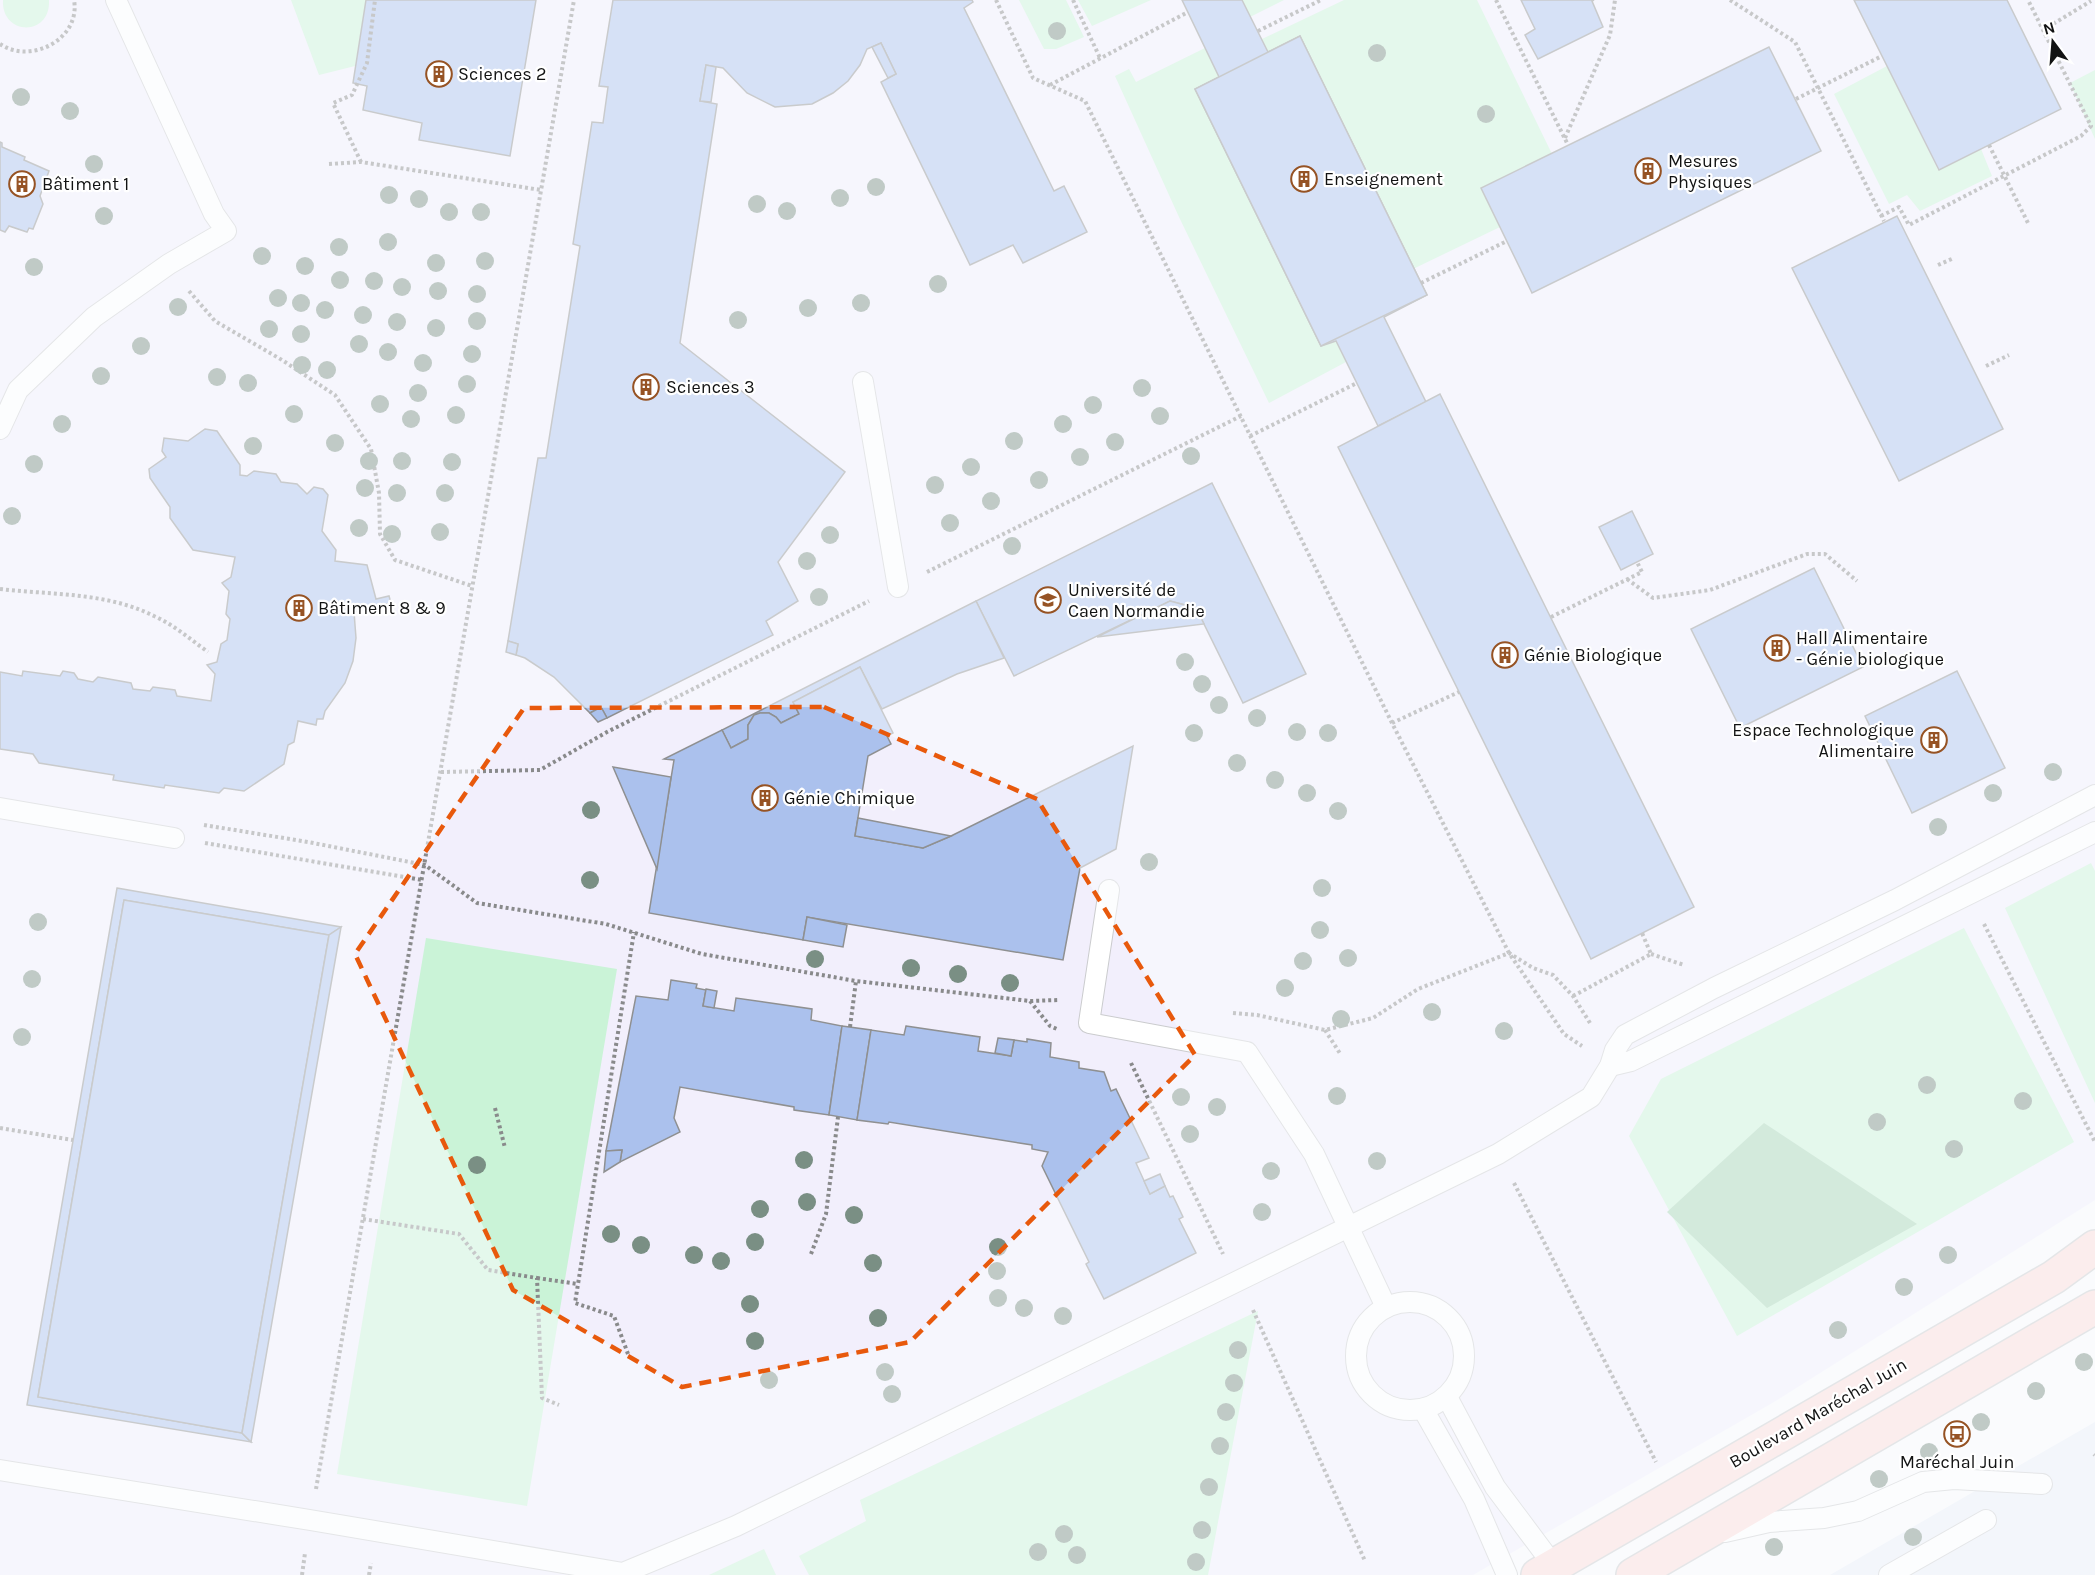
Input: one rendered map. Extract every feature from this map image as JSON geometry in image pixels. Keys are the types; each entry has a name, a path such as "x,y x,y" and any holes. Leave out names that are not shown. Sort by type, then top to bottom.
{"main road":[{"name":"Boulevard Maréchal Juin","path":"1546,1570 2054,1277 2095,1247"},
{"path":"1633,1575 2095,1307"}],"lane":[{"path":"0,429 18,390 94,317 169,264 226,231 214,214 116,0"},
{"path":"862,382 898,587"},
{"path":"0,1470 623,1573 736,1526 1498,1154 1591,1097 1625,1035 1714,988 1895,900 2095,795"},
{"path":"0,808 174,838"},
{"path":"1610,1066 1631,1061 2095,832"},
{"path":"1109,890 1089,1023 1247,1052 1314,1154 1386,1307"},
{"path":"1403,1302 1420,1303 1436,1308 1450,1318 1460,1333 1465,1350 1464,1367 1458,1383 1447,1397 1436,1405 1405,1411 1389,1406 1373,1397 1362,1383 1357,1367 1356,1349 1361,1332 1372,1317 1386,1307 1403,1302"},
{"path":"1447,1397 1495,1487 1546,1570"},
{"path":"1423,1409 1474,1499 1507,1575"},
{"path":"1694,1540 1769,1522 1824,1518 1858,1511 1923,1482 1954,1479 2042,1484"},
{"path":"1889,1575 1986,1520"}],"path":[{"path":"0,44 16,52 45,49 56,42 66,31 73,19 74,0"},
{"path":"361,162 333,103 352,95 367,63 375,0"},
{"path":"316,1490 574,0"},
{"path":"996,0 1033,78 1085,101 1392,723 1509,953 1564,1034 1610,1066"},
{"path":"1073,0 1100,58"},
{"path":"1258,31 1321,0"},
{"path":"1496,0 1568,145"},
{"path":"1565,138 1610,35 1615,0"},
{"path":"1730,0 1794,42 1884,221"},
{"path":"1881,216 1899,207 1909,225 2081,136 2091,126 2028,0"},
{"path":"2043,30 2091,1"},
{"path":"1050,85 1188,12"},
{"path":"1796,99 1882,56"},
{"path":"1989,145 2028,223"},
{"path":"329,164 361,162 541,190"},
{"path":"1421,283 1507,241"},
{"path":"1938,266 1954,258"},
{"path":"182,284 215,321 282,360 335,395 371,449 379,492 380,534 395,560 472,586"},
{"path":"1986,366 2009,355"},
{"path":"1250,436 1357,383"},
{"path":"441,772 540,770 607,732 1241,416"},
{"path":"1628,579 1653,598 1710,590 1807,554 1825,554 1857,581"},
{"path":"1551,617 1642,572 1637,562"},
{"path":"0,589 122,603 153,615 208,652"},
{"path":"1392,723 1459,692"},
{"path":"198,824 308,842 424,865 477,903 606,924 702,954 856,981 1029,1001 1093,999"},
{"path":"174,838 422,880"},
{"path":"1979,914 2094,1142"},
{"path":"628,1354 614,1316 575,1303 634,932"},
{"path":"1642,933 1651,954"},
{"path":"1509,953 1533,968 1553,975 1572,996 1590,1023"},
{"path":"1222,1012 1257,1016 1325,1030 1373,1018 1418,989 1509,953"},
{"path":"1572,996 1651,954 1684,965"},
{"path":"850,1027 856,981"},
{"path":"1029,1001 1050,1026 1059,1030"},
{"path":"1325,1030 1341,1055"},
{"path":"1129,1060 1226,1260"},
{"path":"495,1108 505,1148"},
{"path":"811,1254 826,1214 838,1117"},
{"path":"0,1128 73,1140"},
{"path":"1513,1182 1656,1462"},
{"path":"363,1219 459,1234 488,1270 578,1284"},
{"path":"537,1278 542,1398 559,1405"},
{"path":"1253,1310 1365,1561"},
{"path":"302,1575 306,1546"}],"highlighted area":[{"path":"824,707 1037,799 1195,1055 910,1342 682,1387 513,1290 355,954 524,708"}],"shaded area":[{"name":"Université de Caen Normandie","path":"0,0 2095,0 2095,1200 1774,1402 1473,1575 0,1575"},
{"path":"2095,1422 2095,1575 1830,1575 1956,1502"}],"green space":[{"path":"3,0 49,0 48,12 35,26 17,26 4,12"},
{"path":"291,0 366,0 355,66 319,75"},
{"path":"1019,0 1066,0 1084,37 1056,49 1044,49"},
{"path":"1078,0 1151,0 1092,26"},
{"path":"1242,0 1284,0 1250,17"},
{"path":"1344,0 1477,0 1552,154 1481,188 1500,227 1413,269 1300,36 1268,52 1262,39"},
{"path":"1205,48 1219,77 1195,89 1321,346 1336,341 1346,362 1269,403 1179,217 1115,76 1129,69 1136,82"},
{"path":"1887,66 1938,170 1981,149 1992,176 1920,211 1907,195 1889,204 1834,94"},
{"path":"2095,70 2095,139 2070,83"},
{"path":"2091,863 2095,871 2095,1103 2005,908"},
{"path":"1964,928 2074,1142 1737,1336 1629,1136 1661,1079"},
{"path":"426,938 617,969 527,1506 337,1474"},
{"path":"1764,1123 1917,1224 1767,1308 1667,1212"},
{"path":"1258,1311 1208,1575 809,1575 799,1556 866,1521 860,1500"},
{"path":"764,1549 776,1575 709,1575"}],"building":[{"name":"Sciences 2","path":"366,0 536,0 510,156 419,140 422,123 363,110 367,86 353,83"},
{"name":"Sciences 3","path":"613,0 972,0 973,2 964,8 1054,191 1064,186 1087,232 1023,263 1013,245 970,265 881,82 896,74 881,43 867,49 860,65 848,81 833,93 812,104 775,107 747,93 723,68 706,65 700,101 717,104 680,343 845,472 778,562 798,601 766,621 773,635 607,718 601,707 590,713 554,677 525,658 516,655 518,644 508,641 538,458 546,458 580,246 573,244 592,122 603,123 608,87 599,86"},
{"name":"Enseignement","path":"1182,0 1242,0 1268,52 1300,36 1427,295 1384,317 1426,402 1378,426 1336,341 1321,346 1195,89 1219,77"},
{"path":"1521,0 1594,0 1592,1 1603,27 1538,59 1525,35 1535,29"},
{"path":"1854,0 2007,0 2061,109 1939,170"},
{"name":"Enseignement","path":"1300,36 1427,295 1321,346 1195,89"},
{"path":"881,43 896,74 888,78 872,47"},
{"name":"Mesures Physiques","path":"1769,47 1821,151 1532,293 1481,188"},
{"path":"706,65 716,67 711,102 700,101"},
{"name":"Bâtiment 1","path":"0,142 2,147 49,171 40,196 43,204 33,229 29,228 27,232 9,226 5,232 0,230"},
{"path":"1897,216 2003,429 1899,481 1792,268"},
{"name":"Génie Biologique","path":"1440,394 1694,907 1591,959 1338,447"},
{"name":"Bâtiment 8 & 9","path":"205,429 217,431 240,465 240,475 247,476 254,471 276,474 281,482 297,484 307,494 314,487 323,489 328,495 322,531 336,550 335,561 367,565 376,599 389,596 391,603 354,612 356,638 353,661 345,683 325,711 323,719 317,719 316,725 298,721 294,742 288,745 284,764 244,791 224,788 219,793 113,780 114,775 39,763 33,754 0,749 0,672 22,676 23,671 60,676 63,671 74,673 78,679 93,682 98,677 131,683 133,689 150,691 153,687 175,690 177,696 211,701 215,674 207,665 217,662 221,644 227,640 230,619 226,614 229,591 222,583 231,577 235,557 193,550 170,518 170,507 150,478 149,469 166,457 162,451 164,438 188,441"},
{"path":"1212,483 1306,674 1243,703 1196,608 1170,601 1014,676 976,601"},
{"path":"1632,511 1653,554 1621,570 1599,527"},
{"name":"Hall Alimentaire - Génie biologique","path":"1814,568 1863,667 1740,728 1691,629"},
{"path":"976,601 1004,658 957,674 882,709 860,667 793,702 799,714 781,723 769,713 754,715 748,725 748,739 731,748 722,730"},
{"path":"1170,601 1196,608 1204,624 1097,637"},
{"path":"508,641 518,644 516,655 506,652"},
{"name":"Génie Chimique","path":"860,667 893,733 887,736 891,744 868,756 855,836 923,848 1133,746 1116,849 1080,868 1063,960 807,917 803,940 649,913 674,760 664,759 722,730 731,748 748,739 748,725 754,715 769,713 781,723 799,714 793,702"},
{"name":"Espace Technologique Alimentaire","path":"1957,671 2005,768 1912,813 1865,716"},
{"path":"601,707 607,718 598,722 590,713"},
{"path":"613,767 671,777 657,869"},
{"path":"858,818 951,836 923,848 855,836"},
{"path":"117,888 341,927 329,935 124,900 38,1397 242,1433 251,1442 27,1405"},
{"path":"124,900 329,935 242,1433 38,1397"},
{"path":"807,917 847,925 843,947 803,940"},
{"path":"341,927 251,1442 242,1433 329,935"},
{"path":"671,980 697,984 696,988 706,990 703,1006 734,1011 736,998 812,1009 811,1020 842,1026 829,1115 680,1087 674,1118 680,1132 620,1162 622,1150 606,1151 636,996 668,1000"},
{"path":"706,989 717,991 714,1008 703,1006"},
{"path":"842,1026 871,1030 857,1120 829,1115"},
{"path":"906,1026 980,1037 978,1051 1011,1056 1014,1040 1027,1042 1027,1039 1051,1043 1050,1057 1079,1062 1079,1068 1104,1072 1111,1091 1116,1089 1149,1158 1136,1163 1150,1194 1165,1186 1170,1197 1173,1196 1183,1217 1179,1219 1196,1253 1104,1299 1086,1264 1089,1262 1042,1166 1048,1152 1032,1149 1032,1145 889,1122 888,1124 857,1120 871,1030 904,1035"},
{"path":"998,1038 1014,1040 1011,1056 995,1053"},
{"path":"622,1150 620,1162 604,1172 606,1151"},
{"path":"1160,1174 1165,1186 1150,1194 1144,1181"}],"place":[{"name":"Sciences 2","path":"439,74"},
{"name":"Mesures Physiques","path":"1648,171"},
{"name":"Enseignement","path":"1304,179"},
{"name":"Bâtiment 1","path":"22,184"},
{"name":"Sciences 3","path":"646,387"},
{"name":"Université de Caen Normandie","path":"1048,600"},
{"name":"Bâtiment 8 & 9","path":"299,608"},
{"name":"Hall Alimentaire - Génie biologique","path":"1777,648"},
{"name":"Génie Biologique","path":"1505,655"},
{"name":"Espace Technologique Alimentaire","path":"1934,740"},
{"name":"Génie Chimique","path":"765,798"},
{"name":"Maréchal Juin","path":"1957,1434"}]}
